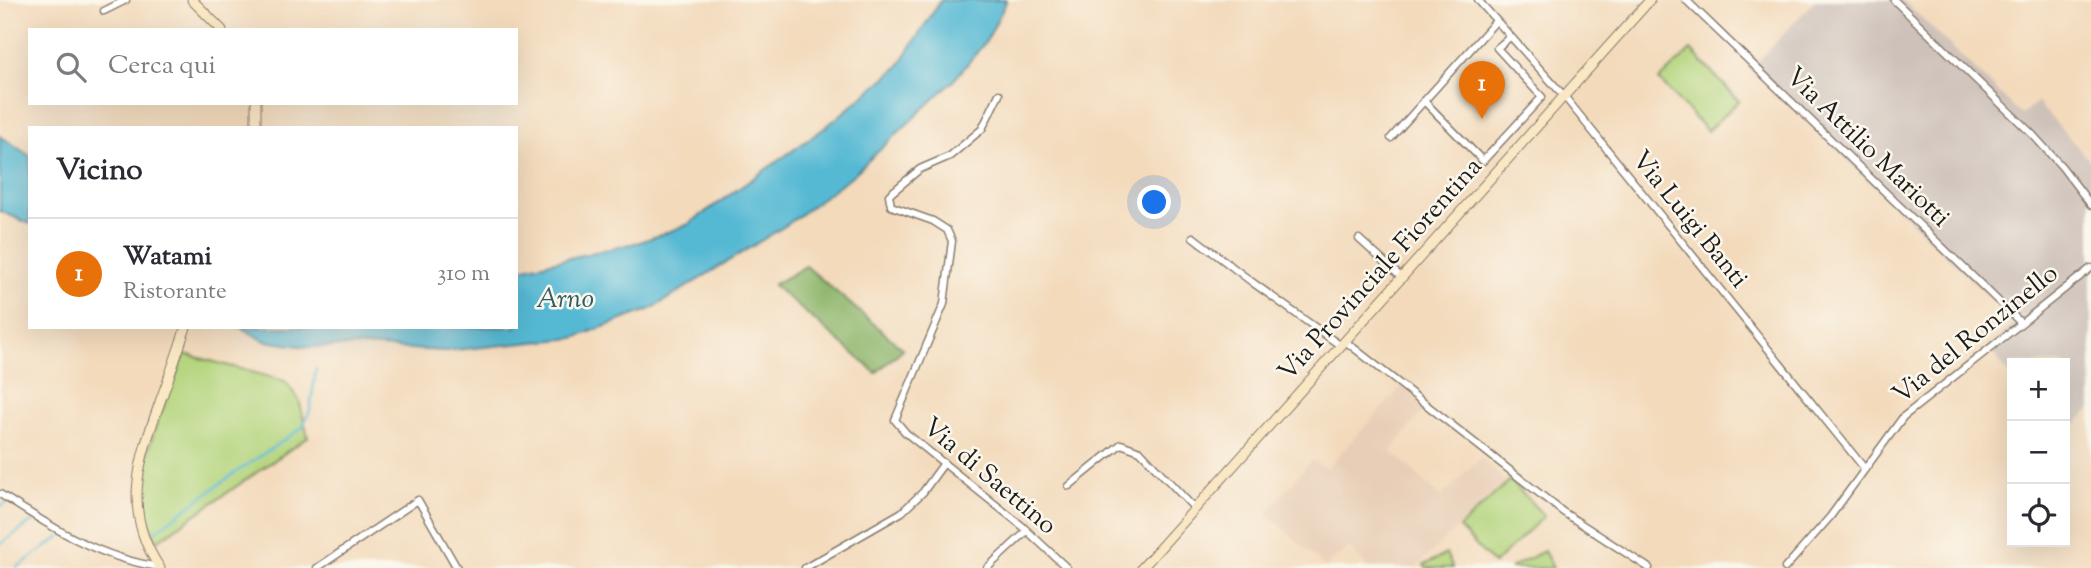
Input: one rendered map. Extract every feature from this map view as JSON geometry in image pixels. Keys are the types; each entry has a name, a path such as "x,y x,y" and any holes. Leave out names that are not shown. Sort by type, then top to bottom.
{"main road":[{"path":"192,0 220,28"},
{"name":"Via Provinciale Fiorentina","path":"1142,568 1650,0"},
{"path":"256,105 256,123"},
{"path":"160,568 140,527 136,478 143,448 185,332"}],"street":[{"path":"104,11 126,0"},
{"name":"Via Luigi Banti","path":"1478,0 1564,96 1865,469"},
{"name":"Via Attilio Mariotti","path":"1686,0 2021,323"},
{"path":"1894,0 2033,135 2063,167 2091,205"},
{"path":"1391,138 1496,21"},
{"path":"1483,161 1542,97 1497,48 1510,37"},
{"name":"Via di Saettino","path":"999,94 982,129 950,156 920,169 889,195 891,206 933,221 947,230 952,241 944,304 895,416 899,426 1027,531 1067,568"},
{"path":"1424,101 1496,173"},
{"path":"1193,237 1252,282 1343,343 1563,512 1649,568"},
{"path":"1359,239 1402,278"},
{"name":"Via del Ronzinello","path":"1785,568 1830,517 1903,417 2091,268"},
{"path":"1069,485 1121,444 1140,451 1195,509"},
{"path":"805,568 902,512 923,492 944,463"},
{"path":"0,494 66,534 118,558 160,568"},
{"path":"317,568 418,500 456,568"},
{"path":"988,568 1027,531"}],"shaded area":[{"path":"1815,0 1903,0 2022,115 2037,102 2091,162 2091,409 2070,429 2070,358 2007,358 2007,372 1988,347 2015,322 1752,68"},
{"path":"1402,386 1427,406 1391,451 1441,497 1480,458 1505,481 1415,568 1369,568 1349,548 1325,567 1267,513 1312,460 1326,469"}],"green space":[{"path":"1691,50 1739,101 1707,131 1659,80"},
{"path":"806,266 903,349 876,373 773,285"},
{"path":"185,354 285,381 299,400 308,437 157,541 144,505 144,469 159,419"},
{"path":"1510,480 1544,516 1494,564 1459,528"},
{"path":"1544,551 1553,568 1510,568"},
{"path":"1446,554 1453,568 1426,568 1424,565"}],"water":[{"name":"Arno","path":"941,0 1007,0 987,40 954,80 854,174 788,224 651,309 574,338 444,351 361,346 307,347 265,341 244,329 518,329 518,270 640,242 687,225 826,127 898,67"},
{"path":"0,136 28,155 28,223 0,211"}],"waterway":[{"path":"154,532 302,428 310,410 316,369"},
{"path":"0,507 8,502"},
{"path":"0,544 35,520"},
{"path":"16,568 60,537"}],"place":[{"name":"Watami","path":"1482,119"}]}
